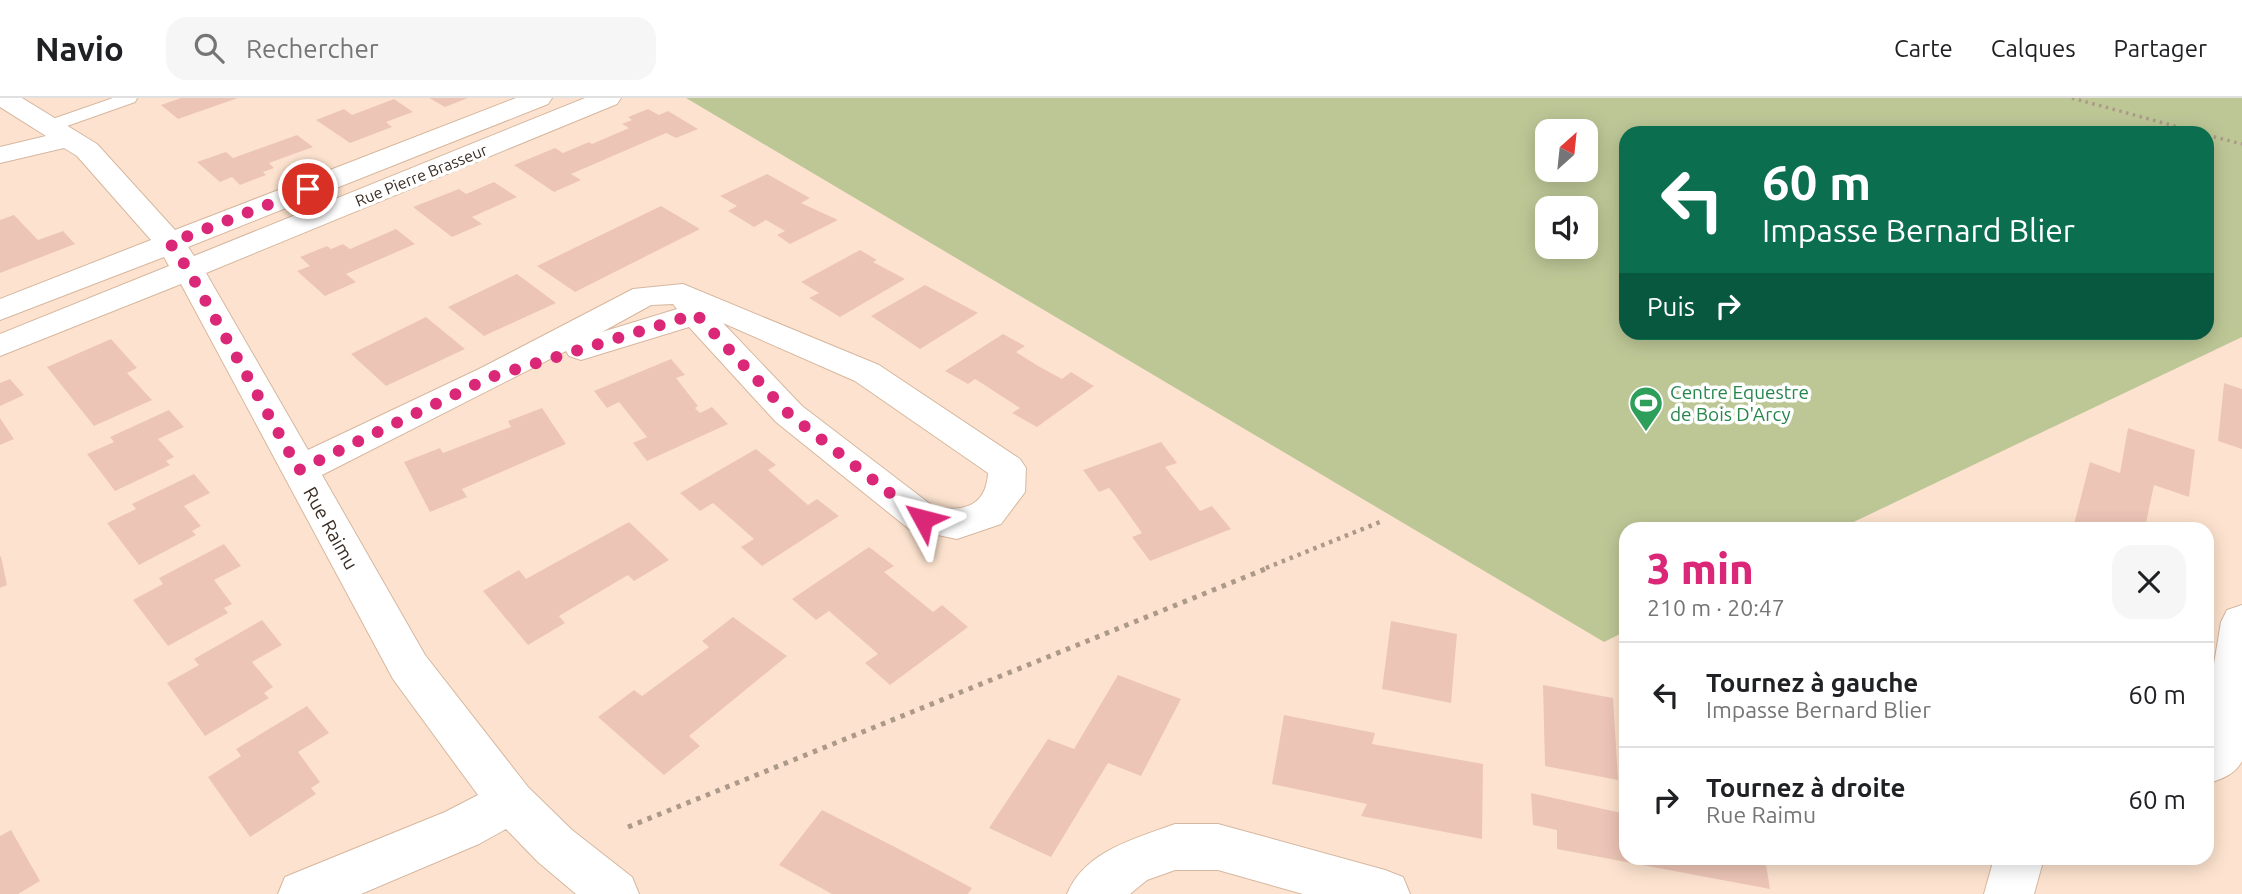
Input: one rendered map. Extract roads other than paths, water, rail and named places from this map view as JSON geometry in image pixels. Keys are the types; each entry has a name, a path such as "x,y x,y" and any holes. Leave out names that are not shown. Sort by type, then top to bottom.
{"street":[{"name":"Rue Raimu","path":"4,98 87,150 180,257 408,667 511,802 555,846 614,894"},
{"name":"Rue Pierre Brasseur","path":"0,346 180,257 539,98"},
{"name":"Rue Pierre Brasseur","path":"0,310 180,257 608,98"},
{"path":"0,155 57,133"},
{"path":"299,470 491,377 644,296 689,304 867,373 1007,468 1006,492 987,514 957,525 923,519 789,414 689,304"},
{"path":"2214,759 2222,754 2242,622"},
{"path":"303,894 462,828 511,802"},
{"path":"1092,894 1129,864 1175,847 1218,847 1385,894"},
{"path":"2009,894 2017,865"}],"lane":[{"path":"57,133 129,98"}],"place":[{"name":"Centre Equestre de Bois D'Arcy","path":"1646,433"}]}
